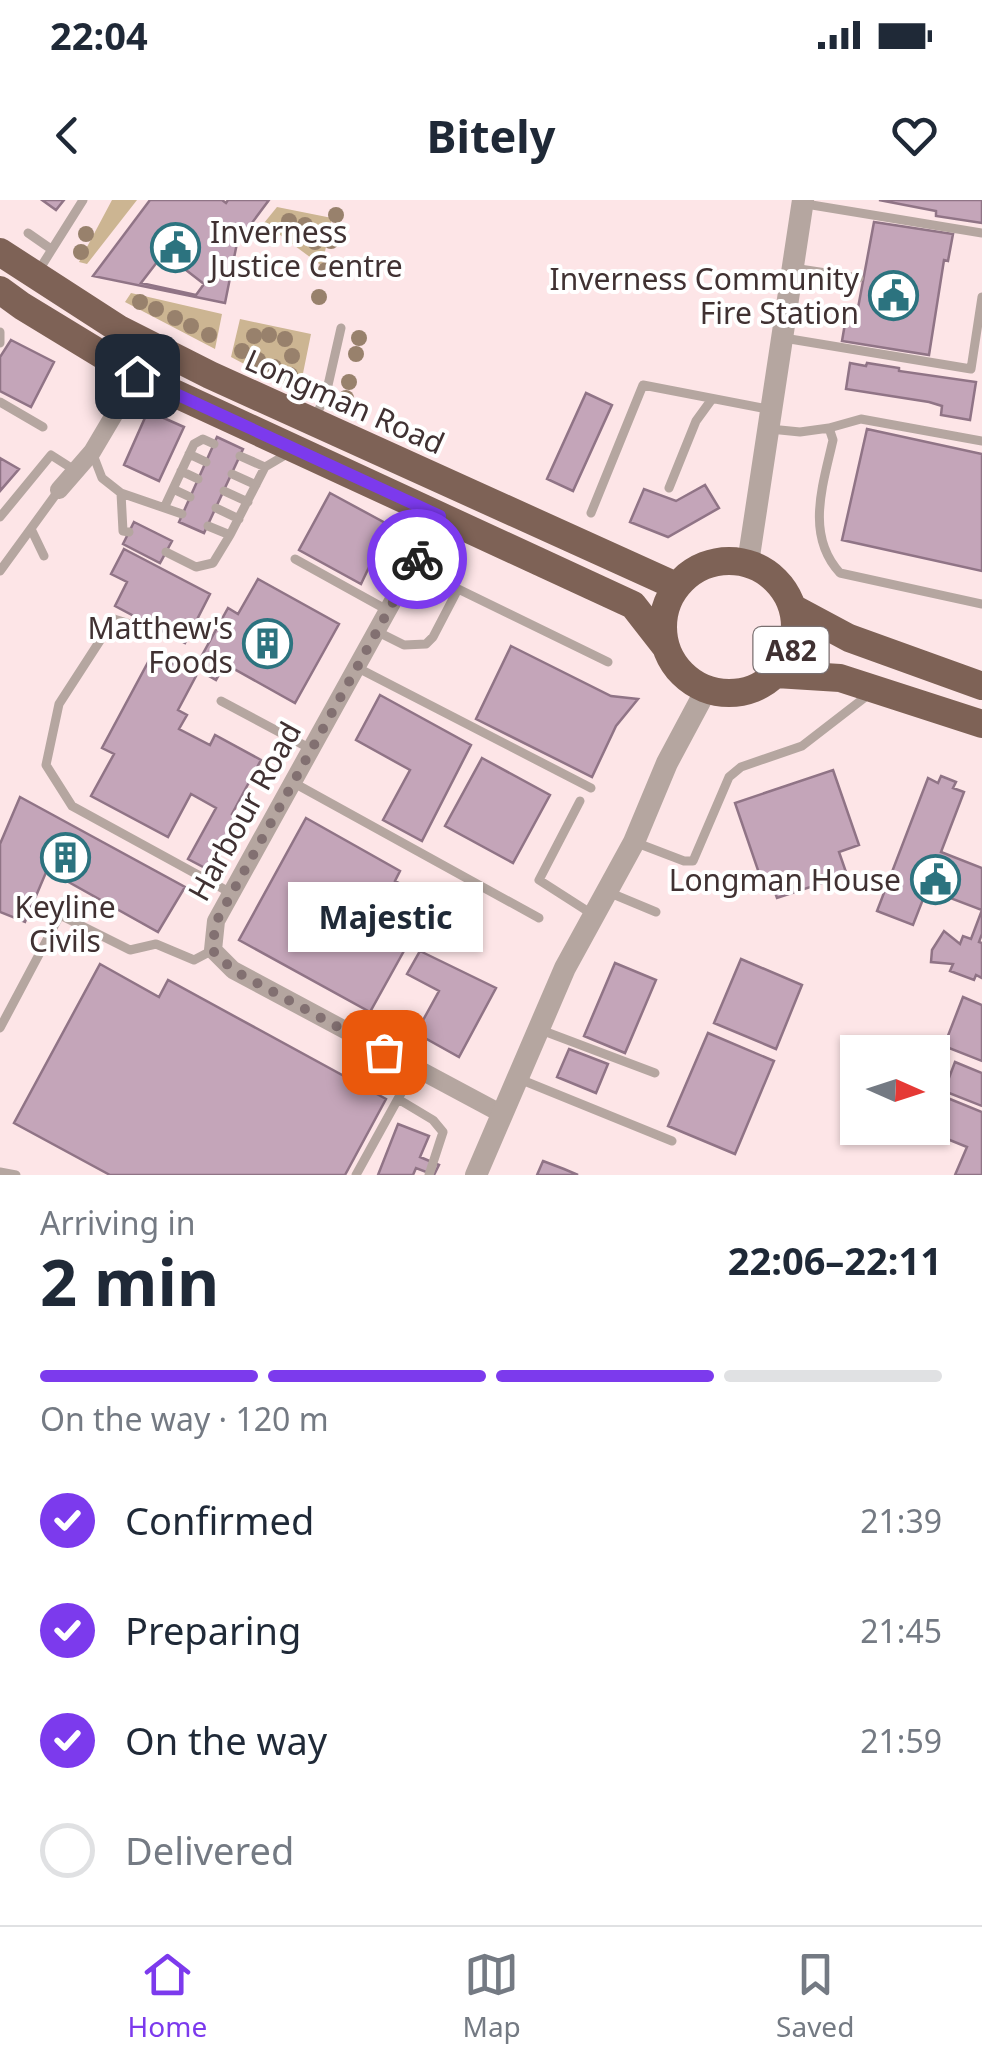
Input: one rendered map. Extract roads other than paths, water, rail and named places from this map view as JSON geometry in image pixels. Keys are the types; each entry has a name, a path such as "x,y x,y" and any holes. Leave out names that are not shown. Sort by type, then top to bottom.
{"highway":[{"name":"Longman Road","path":"0,252 119,330 676,586"},
{"path":"0,290 137,376 634,605 674,664 688,680 706,690"},
{"path":"665,646 662,625 666,604 690,572 728,560 748,563"},
{"name":"A82","path":"706,690 724,694 743,692 776,674 794,643 793,608 783,588 767,572 748,563"},
{"name":"A82","path":"793,608 849,638 978,680"},
{"name":"A82","path":"776,674 840,678 982,724"}],"street":[{"path":"748,563 803,202"},
{"path":"60,490 92,452 137,376"},
{"name":"Harbour Road","path":"440,516 216,922 212,950 233,970 502,1114"},
{"path":"476,1175 537,1028 634,842 666,763 706,690"}],"lane":[{"path":"35,278 82,200"},
{"path":"803,202 982,233"},
{"path":"28,233 51,249"},
{"path":"793,268 859,278"},
{"path":"782,338 971,370 978,350 982,297"},
{"path":"313,422 326,394 341,328"},
{"path":"0,332 0,344"},
{"path":"591,513 644,385 712,399 800,432 861,418 982,441"},
{"path":"669,488 696,421 712,399"},
{"path":"0,402 43,427"},
{"path":"829,428 832,440 817,516 828,560 840,573 982,604"},
{"path":"165,506 194,444 203,439 214,444"},
{"path":"166,552 196,566 213,562 265,467 294,450"},
{"path":"92,452 102,478 121,492 182,514"},
{"path":"189,454 206,462"},
{"path":"0,517 51,455 76,470"},
{"path":"240,456 265,467"},
{"path":"181,472 198,479"},
{"path":"232,474 256,485"},
{"path":"173,489 190,497"},
{"path":"0,571 60,490"},
{"path":"224,491 248,502"},
{"path":"121,492 122,531 129,532"},
{"path":"216,508 239,519"},
{"path":"208,526 230,535"},
{"path":"32,531 44,556"},
{"path":"295,560 389,611"},
{"path":"412,567 608,662"},
{"path":"378,632 404,645 426,644 458,589"},
{"path":"140,627 114,619 60,704 46,765 72,806 232,893"},
{"path":"358,668 591,788"},
{"path":"634,842 693,861 729,777 741,767 802,746 878,688"},
{"path":"221,701 313,750"},
{"path":"294,782 539,918"},
{"path":"580,801 540,880 595,915"},
{"path":"608,892 656,912"},
{"path":"0,1028 60,915 130,950 156,944 194,960 212,950"},
{"path":"537,1028 655,1073"},
{"path":"356,1175 415,1068"},
{"path":"517,1078 672,1141"},
{"path":"398,1099 433,1120 443,1132 429,1175"},
{"path":"0,1172 16,1175"}],"place":[{"name":"Inverness Justice Centre","path":"175,248"},
{"name":"Inverness Community Fire Station","path":"894,295"},
{"name":"Matthew's Foods","path":"268,644"},
{"name":"Keyline Civils","path":"65,857"},
{"name":"Longman House","path":"936,879"},
{"name":"Majestic","path":"384,1052"}]}
